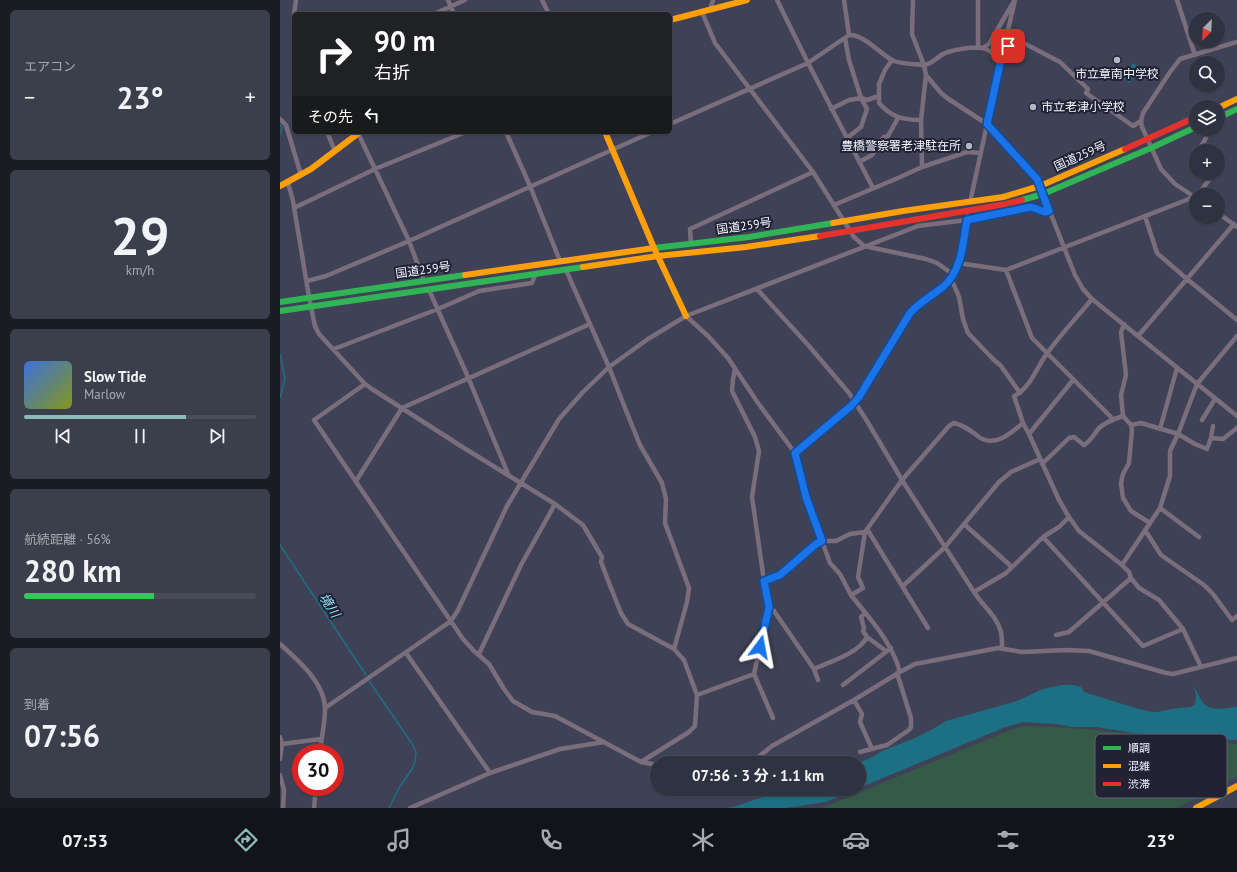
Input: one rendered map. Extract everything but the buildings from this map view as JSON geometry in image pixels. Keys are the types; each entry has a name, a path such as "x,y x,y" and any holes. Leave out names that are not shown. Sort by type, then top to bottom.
{"main road":[{"path":"672,20 747,0"},
{"path":"1225,105 1237,99"},
{"path":"1225,115 1237,110"},
{"name":"国道259号","path":"280,302 560,261 749,237 902,211 1003,197 1040,186 1189,120"},
{"name":"国道259号","path":"280,311 658,256 746,247 851,231 1006,204 1043,194 1189,130"},
{"path":"280,186 301,175 356,134"},
{"path":"606,134 654,248 686,316"},
{"path":"1227,791 1237,786"},
{"path":"1196,808 1215,798"}],"street":[{"path":"294,12 296,0"},
{"path":"448,0 453,12"},
{"path":"439,12 466,0"},
{"path":"542,0 548,12"},
{"path":"710,10 713,0"},
{"path":"777,0 831,109 873,188"},
{"path":"844,0 849,60 861,98 867,109 861,127 847,138"},
{"path":"913,0 912,34 924,65 926,75 920,120 922,167"},
{"path":"978,0 981,48"},
{"path":"672,123 808,63 847,36 852,35 860,38 892,60 900,63 924,65 929,64 944,54 956,49 981,48 989,44 1015,0"},
{"path":"971,198 1015,0"},
{"path":"1178,0 1195,55"},
{"path":"702,12 715,43 813,172 851,231 864,246 926,259 938,263 952,276 968,333 1003,369 1020,393"},
{"path":"1004,46 1008,46 1016,39 1060,62 1088,89 1086,93 1133,126 1141,121"},
{"path":"1189,193 1175,184 1161,169 1142,127 1141,121 1143,113 1180,59 1237,42"},
{"path":"981,48 1001,60"},
{"path":"892,60 885,70 879,84 879,103 882,107 898,118 920,120"},
{"path":"926,75 947,98 987,124 1037,179 1075,275 1092,299 1237,416"},
{"path":"831,109 849,100 861,98 867,100 878,96"},
{"path":"859,162 872,155 884,137 888,136 898,118"},
{"path":"280,119 286,125 301,175"},
{"path":"328,134 335,151"},
{"path":"360,134 408,241 424,281"},
{"path":"294,208 375,169 461,134"},
{"path":"507,134 530,186 560,261"},
{"path":"307,281 326,276 408,241 647,134"},
{"path":"834,205 922,167 967,152 981,153"},
{"path":"692,244 690,229 813,172"},
{"path":"288,182 294,208 309,297 315,326 319,334 365,384 464,448 555,504 583,525 602,557 601,562 609,583 628,624 674,649 684,660 697,694 695,726 689,732 641,762"},
{"path":"958,263 1006,270 1189,199"},
{"path":"325,708 451,621 458,610 507,506 559,419 583,392 609,367 648,339 686,316 918,226 1031,207 1045,212 1049,211"},
{"path":"1145,216 1157,253 1237,320"},
{"path":"795,453 855,402 866,387 910,313 919,303 945,285 956,272 967,218"},
{"path":"1138,336 1235,225 1225,218"},
{"path":"566,270 609,367 622,403 640,445 662,483 666,499 665,523 689,588 687,602 674,649"},
{"path":"1006,270 1032,338 1113,419"},
{"path":"334,349 438,309 479,291 532,283 534,275"},
{"path":"757,289 809,346 855,402 902,480 974,592 993,616 1001,632 1002,648"},
{"path":"428,290 468,377 508,474"},
{"path":"1092,299 1047,353 1034,375 1020,393 1014,396 1023,423 1059,500 1079,531 1122,565 1142,590 1159,600 1183,628 1201,667"},
{"path":"686,316 708,336 728,358 758,403 795,453 806,497 830,563 840,574 851,595 881,634 896,659 898,672 911,718 911,726 909,730 888,745 860,752"},
{"path":"356,481 402,408 468,377 590,324"},
{"path":"1124,324 1122,332 1126,375 1121,395 1123,416 1131,425 1132,430 1129,463 1123,474 1121,484 1123,498 1131,511 1150,523"},
{"path":"1122,565 1160,508 1170,476 1170,451 1197,384 1237,336"},
{"path":"1160,429 1178,368"},
{"path":"735,369 732,391 755,437 759,451 752,497 769,607 754,674 773,718"},
{"path":"1029,434 1073,380"},
{"path":"365,384 314,420 463,638 490,664 504,689 513,701 532,712 555,716 641,762 650,764"},
{"path":"1202,420 1215,398"},
{"path":"1042,464 1069,438 1074,437 1084,445 1088,443 1099,428 1113,419 1123,416"},
{"path":"851,595 863,588 858,577 866,530 902,480 949,426 954,423 962,424 981,438 997,441 1004,438 1023,423"},
{"path":"1131,425 1141,423 1178,434 1207,449 1213,426"},
{"path":"1211,438 1223,439 1237,428"},
{"path":"903,586 945,547 999,482 1011,472 1040,459"},
{"path":"479,654 521,565 555,504"},
{"path":"1160,508 1199,537"},
{"path":"974,592 1006,573 1043,537 1059,527 1070,517"},
{"path":"964,524 1012,567"},
{"path":"764,581 780,575 816,544 822,541 836,541 850,534 866,530"},
{"path":"866,530 903,586 928,628"},
{"path":"1145,530 1160,555 1204,585 1213,594 1232,620 1237,616"},
{"path":"1043,537 1143,646 1183,628"},
{"path":"1056,635 1069,632 1131,578"},
{"path":"769,607 814,669 818,680"},
{"path":"865,613 861,617 864,628 863,631 867,637 886,651"},
{"path":"814,669 853,651 863,644 867,637"},
{"path":"280,644 311,674 322,693 325,708 321,744"},
{"path":"843,685 890,648"},
{"path":"760,756 772,746 854,700 898,672 915,664 998,648 1022,652 1089,650 1172,674 1237,658"},
{"path":"406,653 490,773"},
{"path":"697,694 754,674"},
{"path":"854,700 862,714 860,722 872,749"},
{"path":"280,736 282,744 280,759"},
{"path":"282,744 321,739"},
{"path":"410,808 490,773 560,748 604,742"},
{"path":"280,775 284,790 283,808"},
{"path":"314,808 315,796"}],"green space":[{"path":"1024,726 1077,728 1131,734 1095,734 1095,798 1196,798 1177,808 822,808 851,796 866,796 866,790 1008,731"},
{"path":"1227,743 1237,744 1237,777 1227,782"}],"water":[{"path":"1133,63 1141,69 1129,83 1122,77"},
{"path":"1193,684 1201,700 1209,707 1220,709 1237,707 1237,740 1227,740 1227,734 1141,734 1095,727 1074,727 1023,722 1003,728 866,785 866,760 882,751 915,738 946,721 1017,701 1043,689 1062,685 1074,685 1081,687 1084,692 1090,694 1139,709 1157,712 1191,707 1195,704 1196,695"},
{"path":"766,796 840,796 825,802 786,808 727,808"}],"waterway":[{"name":"境川","path":"280,124 282,128 280,134"},
{"name":"境川","path":"280,354 285,379 280,398"},
{"name":"境川","path":"280,545 366,675"},
{"name":"境川","path":"369,681 413,745 416,752 415,762 412,769 399,788 389,808"}],"traffic: fast":[{"path":"1225,115 1237,109"},
{"path":"1022,200 1043,194 1189,130"},
{"path":"654,248 749,237 833,223"},
{"path":"280,311 583,267"},
{"path":"280,302 465,275"}],"traffic: slow":[{"path":"672,19 747,0"},
{"path":"1225,105 1237,99"},
{"path":"280,186 311,169 357,134"},
{"path":"606,134 654,248 686,316"},
{"path":"833,223 903,211 1003,197 1040,186 1125,149"},
{"path":"583,267 658,256 746,247 820,236"},
{"path":"465,275 654,248"},
{"path":"1227,791 1237,786"},
{"path":"1196,808 1215,798"}],"traffic: jam":[{"path":"1125,149 1189,120"},
{"path":"820,236 1022,200"}],"place":[{"name":"市立章南中学校","path":"1117,60"},
{"name":"市立老津小学校","path":"1033,107"},
{"name":"豊橋警察署老津駐在所","path":"969,146"}],"route":[{"path":"760,647 769,607 764,581 780,575 816,544 822,541 806,497 795,453 851,406 866,387 910,313 919,303 945,285 956,272 967,220 1031,207 1045,212 1049,211 1037,179 987,124 1004,46 1008,46"}]}
